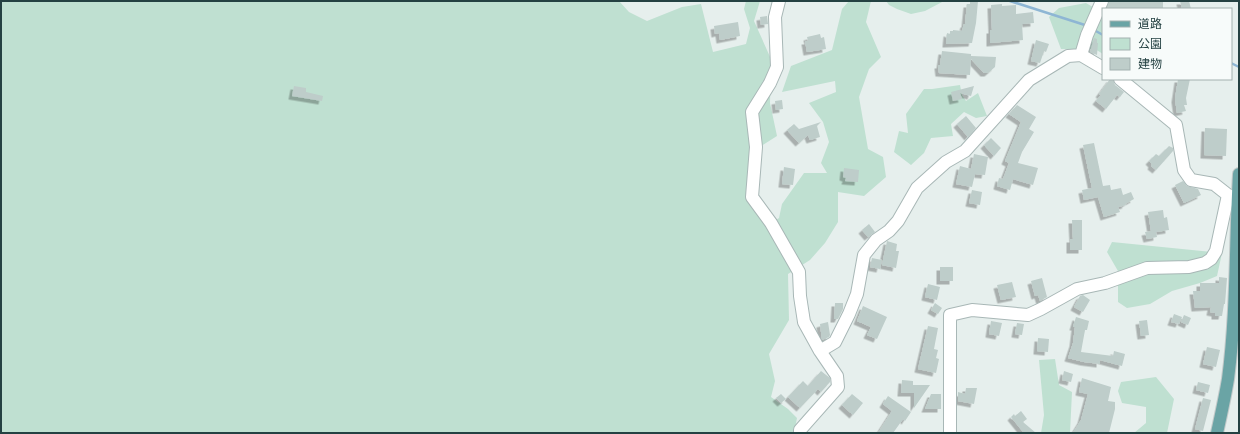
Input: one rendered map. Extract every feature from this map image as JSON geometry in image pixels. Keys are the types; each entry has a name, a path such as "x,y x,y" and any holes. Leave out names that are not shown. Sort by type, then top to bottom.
{"main road":[{"path":"1216,433 1226,392 1231,352 1239,214 1233,197 1239,181 1239,174"}],"street":[{"path":"779,1 775,17 777,68 770,84 752,112 756,147 752,197 771,222 799,272 800,296 804,322 820,351 838,376 838,387 800,430 800,433"},
{"path":"1081,55 1087,35 1102,1"},
{"path":"820,351 835,342 849,314 857,294 864,254 876,240 889,231 898,221 917,188 946,162 965,151 1029,80 1068,56 1081,55 1102,67"},
{"path":"950,433 950,315 972,310 1028,315 1042,309 1077,289 1105,283 1147,268 1189,267 1204,263 1211,259 1216,251 1233,197 1214,184 1191,180 1184,170 1176,125 1121,80"}],"green space":[{"path":"1,1 619,1 629,12 647,21 682,7 701,4 713,52 746,44 750,28 744,9 746,1 760,1 754,21 771,59 770,103 777,136 750,153 748,196 767,226 779,218 782,204 804,173 827,173 821,163 829,142 823,122 809,103 836,92 835,81 782,92 791,66 832,50 842,9 849,1 871,1 866,22 881,57 869,69 859,97 868,149 883,157 886,177 864,196 838,192 838,222 825,243 810,260 788,274 789,320 769,354 775,381 771,397 788,409 797,418 794,433 1,433"},
{"path":"886,1 944,1 925,11 911,14 889,5"},
{"path":"1086,3 1102,12 1102,53 1095,49 1061,49 1049,17 1059,8"},
{"path":"960,85 962,95 966,101 978,93 987,116 976,118 964,112 951,124 953,136 931,138 924,153 911,165 894,152 899,131 908,133 906,114 924,89"},
{"path":"1112,242 1222,253 1217,276 1200,283 1172,291 1150,304 1127,308 1118,302 1118,271 1107,252"},
{"path":"1055,359 1059,385 1072,392 1070,433 1041,433 1044,415 1039,360"},
{"path":"1156,377 1174,399 1167,433 1134,433 1146,423 1146,407 1122,403 1118,391 1121,382"}],"building":[{"path":"970,1 978,1 972,43 946,44 947,33 950,34 950,31 953,30 962,31 965,24 967,4 970,4"},
{"path":"1109,1 1163,1 1163,8 1107,7"},
{"path":"1180,1 1189,1 1191,8 1182,8"},
{"path":"1002,4 1002,6 1016,5 1016,14 1033,12 1034,23 1022,24 1023,40 990,43 990,30 992,30 991,5"},
{"path":"767,16 768,24 761,25 760,17"},
{"path":"738,22 740,36 720,40 719,33 715,34 714,26"},
{"path":"820,34 821,38 824,37 826,49 807,52 805,41 808,41 807,37"},
{"path":"1094,38 1097,39 1098,43 1097,55 1090,52"},
{"path":"1036,40 1049,44 1046,52 1044,51 1040,63 1031,61"},
{"path":"942,51 971,54 971,56 996,57 995,67 988,73 984,73 971,59 970,75 939,73 938,65 940,65"},
{"path":"1109,80 1113,80 1115,85 1124,92 1120,97 1117,95 1106,109 1096,101 1101,95 1099,94"},
{"path":"1178,80 1190,80 1186,98 1187,105 1184,105 1186,111 1177,113 1175,99"},
{"path":"294,86 306,88 306,92 323,96 322,101 292,96"},
{"path":"974,86 971,96 960,93 962,99 953,101 951,92"},
{"path":"782,100 783,109 776,110 775,101"},
{"path":"1017,105 1036,117 1029,129 1034,132 1022,152 1018,163 1038,168 1033,185 1013,179 1010,190 997,186 999,178 1003,179 1009,163 1005,161 1021,122 1009,114"},
{"path":"966,116 976,128 968,137 957,124"},
{"path":"821,122 817,126 820,137 810,140 808,135 799,143 787,130 794,124 799,129"},
{"path":"1205,128 1227,129 1226,156 1204,155"},
{"path":"991,138 1001,148 994,156 984,145"},
{"path":"1094,143 1103,186 1110,185 1111,190 1121,188 1123,195 1131,192 1134,199 1125,204 1126,205 1118,207 1120,212 1104,217 1098,197 1084,200 1082,190 1092,188 1083,145"},
{"path":"1169,146 1173,148 1173,151 1156,170 1151,166 1152,164 1149,161 1156,154 1159,156"},
{"path":"974,154 988,157 985,175 975,174 972,187 956,184 960,166 971,169"},
{"path":"784,167 795,169 793,185 782,184"},
{"path":"844,168 859,170 858,182 845,181 846,178 843,177"},
{"path":"1183,181 1187,186 1198,189 1201,195 1184,203 1175,185"},
{"path":"972,190 982,192 980,205 969,203"},
{"path":"1163,210 1164,218 1167,217 1169,230 1156,232 1157,237 1147,239 1145,232 1151,231 1148,212"},
{"path":"1072,220 1082,220 1082,250 1070,250 1070,239 1073,239"},
{"path":"869,224 875,232 868,237 862,230"},
{"path":"887,241 897,244 896,251 899,251 896,268 882,265"},
{"path":"872,258 882,260 880,269 870,267"},
{"path":"940,267 953,267 953,281 940,281"},
{"path":"1219,277 1227,278 1225,304 1222,316 1215,316 1215,313 1210,312 1211,307 1195,308 1193,291 1200,291 1200,283 1219,283"},
{"path":"1042,278 1047,297 1040,301 1038,295 1035,296 1031,281"},
{"path":"1012,282 1016,297 1001,300 997,285"},
{"path":"928,284 940,287 937,300 925,297"},
{"path":"1083,295 1090,300 1083,312 1074,307 1080,296"},
{"path":"835,303 843,303 843,309 838,319 834,319"},
{"path":"935,303 942,308 938,314 931,310"},
{"path":"863,306 887,317 877,339 867,335 871,327 857,321"},
{"path":"1174,314 1182,317 1179,324 1171,322"},
{"path":"1184,315 1191,318 1188,325 1181,322"},
{"path":"1076,317 1089,321 1087,330 1085,330 1081,352 1113,356 1114,351 1125,354 1122,366 1100,360 1100,364 1068,358 1073,343 1075,327 1073,327"},
{"path":"1147,320 1149,335 1141,336 1139,321"},
{"path":"991,321 1002,323 999,336 989,334"},
{"path":"828,322 830,335 822,340 820,324"},
{"path":"1017,323 1024,324 1022,335 1015,334"},
{"path":"928,326 938,328 934,349 938,350 936,358 939,359 936,373 918,369"},
{"path":"1038,338 1049,339 1048,352 1037,351"},
{"path":"1207,347 1220,350 1216,367 1203,364"},
{"path":"821,371 830,378 830,382 821,392 818,389 800,408 788,397 803,381 808,386"},
{"path":"1064,371 1073,374 1071,382 1062,380"},
{"path":"1082,378 1111,387 1108,401 1115,402 1115,409 1109,433 1073,433 1081,420 1088,394 1079,392"},
{"path":"902,380 913,381 913,385 930,385 914,408 914,393 901,393"},
{"path":"1198,382 1210,385 1208,393 1196,390"},
{"path":"966,388 977,388 974,404 958,401 958,392 965,394"},
{"path":"781,394 786,399 781,403 776,398"},
{"path":"852,394 863,403 853,415 842,405"},
{"path":"931,394 941,394 941,409 925,409"},
{"path":"888,396 911,412 905,421 903,419 893,433 878,433 892,411 883,404"},
{"path":"1203,398 1211,400 1203,431 1195,429"},
{"path":"1021,411 1027,419 1023,422 1036,433 1024,433 1011,417 1014,414 1015,416"}],"waterway":[{"path":"1010,1 1088,26"},
{"path":"1094,30 1102,34"},
{"path":"1232,64 1239,67"}]}
